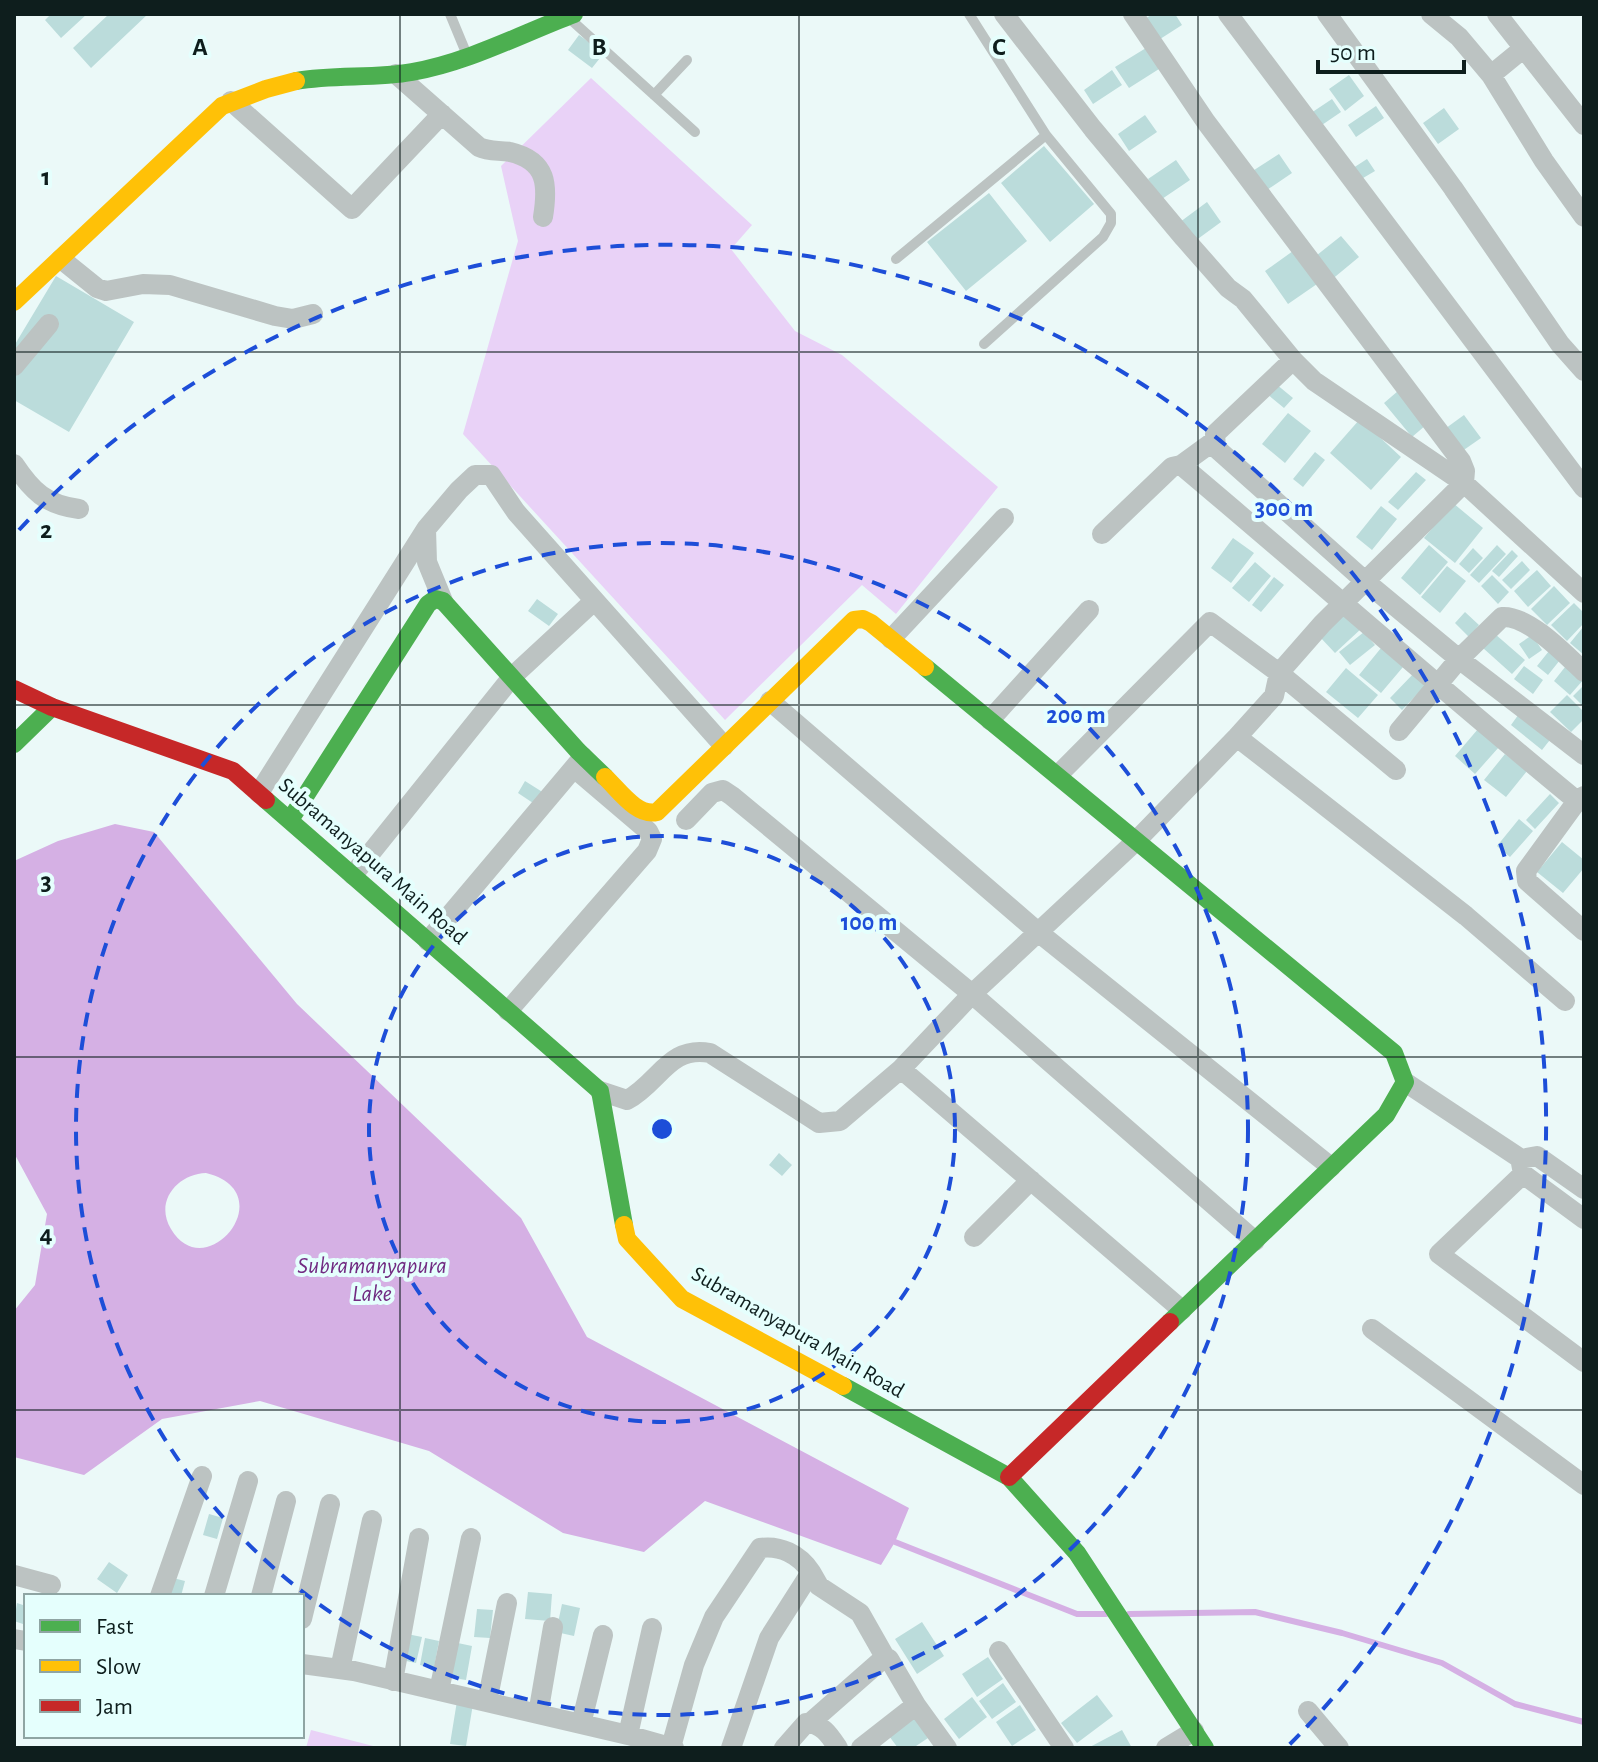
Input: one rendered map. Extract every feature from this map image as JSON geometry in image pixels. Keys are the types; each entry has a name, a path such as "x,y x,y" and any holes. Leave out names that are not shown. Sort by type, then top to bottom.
{"street":[{"path":"1004,14 1144,190 1228,288 1243,299 1314,381 1464,483 1584,593"},
{"path":"600,1091 627,1100 640,1093 677,1056 695,1050 710,1053 819,1123 840,1121 901,1069 972,994 1137,840 1274,696 1279,673 1322,624 1464,483 1465,471 1461,461 1206,122 1133,14"},
{"path":"1228,14 1584,488"},
{"path":"1327,14 1453,188 1560,344 1584,371"},
{"path":"1431,14 1459,37 1491,75 1544,161 1584,217"},
{"path":"1497,14 1584,125"},
{"path":"14,302 189,136 231,101 282,82 414,72 468,57 570,15"},
{"path":"1491,75 1524,48"},
{"path":"396,74 479,147 523,156 539,168 548,187 543,217"},
{"path":"231,101 352,209 442,114"},
{"path":"61,259 97,288 106,291 143,284 170,285 275,316 293,319 313,314"},
{"path":"14,366 49,324"},
{"path":"1293,360 1215,434 1216,448 1366,582 1459,659 1584,755"},
{"path":"1102,534 1172,467 1181,465 1214,441"},
{"path":"14,464 35,492 57,507 79,509"},
{"path":"1181,465 1345,603 1438,687 1580,798 1526,871 1527,881 1584,931"},
{"path":"259,793 426,529 475,475 491,475 516,512 724,746"},
{"path":"891,639 1004,518"},
{"path":"426,529 427,562 443,601 512,677 579,762 648,831 652,839 647,851 508,1011"},
{"path":"290,820 428,604 435,599 443,601"},
{"path":"353,875 512,677 594,601"},
{"path":"990,720 1089,610"},
{"path":"1399,731 1459,659 1502,617 1529,624 1584,672"},
{"path":"579,762 641,811 649,814 657,812 854,620 863,619 1058,775 1394,1053 1405,1082 1522,1166 1584,1219"},
{"path":"1058,775 1210,622 1279,673 1396,770"},
{"name":"Subramanyapura Main Road","path":"14,689 52,707 233,771 600,1091 627,1239 682,1299 1009,1477 1077,1553 1199,1739"},
{"path":"770,701 1038,932 1331,1167"},
{"path":"14,744 52,707"},
{"path":"1237,737 1466,916 1565,1001"},
{"path":"428,941 579,762"},
{"path":"686,820 712,793 723,790 732,796 972,994 1255,1241"},
{"path":"901,1069 1182,1310"},
{"path":"1009,1477 1386,1115 1405,1082"},
{"path":"1584,1189 1537,1156 1522,1166 1439,1254 1584,1362"},
{"path":"974,1237 1031,1180"},
{"path":"1372,1329 1584,1485"},
{"path":"161,1594 202,1476"},
{"path":"215,1594 248,1481"},
{"path":"262,1594 286,1501"},
{"path":"304,1611 330,1504"},
{"path":"340,1669 372,1520"},
{"path":"393,1681 419,1538"},
{"path":"439,1691 471,1538"},
{"path":"304,1664 439,1691 672,1748 694,1665 714,1617 760,1548 769,1547 790,1552 811,1572 819,1586 860,1613 885,1657 947,1748"},
{"path":"731,1748 769,1638 811,1572"},
{"path":"14,1575 51,1585"},
{"path":"487,1702 507,1603"},
{"path":"538,1714 553,1627"},
{"path":"628,1735 652,1628"},
{"path":"581,1724 603,1635"},
{"path":"999,1651 1064,1748"},
{"path":"784,1748 797,1731 885,1657"},
{"path":"861,1748 916,1705"},
{"path":"1308,1711 1339,1748"},
{"path":"811,1722 830,1735 838,1748"},
{"path":"1166,1748 1199,1739"}],"lane":[{"path":"450,14 468,57"},
{"path":"969,14 1046,135 1111,214 1111,223 1103,237 984,344"},
{"path":"570,15 695,132"},
{"path":"654,95 687,60"},
{"path":"896,259 1046,135"}],"shaded area":[{"path":"591,78 752,225 731,249 795,331 842,355 998,487 896,614 862,585 725,720 463,434 518,241 501,166"},
{"path":"311,1730 381,1748 306,1748"}],"water":[{"name":"Subramanyapura Lake","path":"115,824 154,832 297,1004 521,1218 587,1337 909,1508 895,1542 881,1565 705,1501 644,1552 563,1533 429,1451 260,1401 162,1419 84,1475 14,1457 14,1311 35,1285 47,1214 14,1153 14,861 58,841","holes":["206,1173 228,1183 238,1198 238,1215 231,1230 218,1242 202,1248 186,1244 166,1219 167,1199 172,1191 186,1178"]}],"building":[{"path":"51,14 87,14 61,38 45,20"},
{"path":"109,14 148,14 91,68 73,48"},
{"path":"1153,14 1175,14 1182,25 1157,41 1143,20"},
{"path":"579,35 604,53 592,68 568,50"},
{"path":"1146,48 1159,69 1129,88 1115,67"},
{"path":"1112,70 1122,85 1093,104 1084,90"},
{"path":"1349,75 1364,96 1345,111 1329,89"},
{"path":"1332,99 1341,112 1319,127 1311,113"},
{"path":"1376,106 1384,118 1356,137 1348,125"},
{"path":"1444,108 1459,129 1438,144 1423,123"},
{"path":"1145,115 1157,132 1129,151 1118,134"},
{"path":"1044,146 1094,204 1050,242 1001,183"},
{"path":"1279,154 1292,173 1264,192 1251,172"},
{"path":"1367,159 1375,171 1358,181 1350,170"},
{"path":"1176,160 1190,180 1162,199 1148,179"},
{"path":"989,193 1027,241 966,291 927,242"},
{"path":"1207,202 1221,222 1195,241 1180,222"},
{"path":"1341,236 1359,257 1330,281 1312,259"},
{"path":"1293,251 1317,284 1288,304 1265,271"},
{"path":"56,276 134,322 69,432 14,400 14,346"},
{"path":"1276,384 1293,398 1284,408 1267,394"},
{"path":"1398,391 1426,425 1412,437 1384,403"},
{"path":"1288,413 1311,431 1285,463 1262,444"},
{"path":"1464,415 1481,438 1458,454 1442,431"},
{"path":"1360,419 1401,457 1371,490 1330,453"},
{"path":"1315,452 1325,460 1303,487 1293,479"},
{"path":"1416,472 1426,480 1398,510 1388,502"},
{"path":"1453,503 1483,528 1455,563 1424,538"},
{"path":"1381,506 1397,519 1372,550 1356,537"},
{"path":"1233,538 1254,553 1231,583 1211,568"},
{"path":"1429,545 1448,562 1420,595 1401,578"},
{"path":"1497,545 1506,554 1479,583 1470,575"},
{"path":"1473,548 1483,558 1469,573 1459,564"},
{"path":"1512,550 1518,556 1499,577 1492,571"},
{"path":"1522,561 1530,570 1511,589 1502,580"},
{"path":"1255,562 1271,576 1249,602 1232,588"},
{"path":"1447,566 1466,581 1440,613 1421,597"},
{"path":"1537,570 1551,586 1528,607 1514,591"},
{"path":"1492,575 1509,592 1498,604 1481,586"},
{"path":"1274,577 1284,585 1261,612 1252,605"},
{"path":"1554,586 1570,603 1547,625 1531,609"},
{"path":"537,599 558,614 549,626 528,611"},
{"path":"1574,603 1584,613 1584,623 1567,641 1551,625"},
{"path":"1346,612 1362,628 1335,653 1319,636"},
{"path":"1465,612 1479,625 1469,637 1455,623"},
{"path":"1584,626 1584,655 1570,643"},
{"path":"1364,632 1375,645 1350,665 1339,652"},
{"path":"1495,634 1525,660 1512,674 1483,648"},
{"path":"1532,635 1542,650 1529,659 1519,644"},
{"path":"1381,648 1403,667 1381,693 1359,675"},
{"path":"1549,651 1560,660 1548,675 1537,666"},
{"path":"1569,662 1584,679 1570,695 1554,681"},
{"path":"1524,666 1543,680 1533,694 1514,679"},
{"path":"1346,668 1378,695 1358,718 1326,692"},
{"path":"1415,672 1427,684 1402,710 1390,698"},
{"path":"1584,685 1584,707 1573,696"},
{"path":"1567,695 1584,712 1584,719 1571,732 1550,712"},
{"path":"1521,711 1553,736 1542,750 1511,725"},
{"path":"1478,729 1499,747 1475,774 1455,756"},
{"path":"1505,754 1527,771 1506,797 1484,780"},
{"path":"525,781 544,793 536,805 518,793"},
{"path":"1550,794 1559,803 1535,829 1526,820"},
{"path":"1519,819 1533,831 1510,857 1497,846"},
{"path":"1562,842 1584,860 1584,868 1563,893 1537,872"},
{"path":"779,1153 792,1165 782,1176 769,1165"},
{"path":"209,1514 223,1518 217,1539 203,1535"},
{"path":"109,1562 128,1575 117,1593 97,1579"},
{"path":"169,1577 185,1581 182,1594 165,1594"},
{"path":"528,1592 552,1594 550,1621 525,1619"},
{"path":"17,1603 24,1605 23,1624 14,1621"},
{"path":"562,1604 580,1608 574,1636 556,1632"},
{"path":"477,1609 493,1610 490,1638 474,1637"},
{"path":"922,1622 944,1656 917,1674 895,1639"},
{"path":"407,1634 422,1637 416,1663 401,1660"},
{"path":"425,1638 439,1641 434,1668 420,1665"},
{"path":"453,1642 472,1646 466,1680 447,1677"},
{"path":"988,1657 1003,1679 977,1697 962,1674"},
{"path":"1003,1683 1016,1702 992,1719 979,1701"},
{"path":"1097,1695 1113,1716 1077,1743 1061,1723"},
{"path":"972,1697 987,1717 959,1739 944,1719"},
{"path":"457,1701 473,1704 466,1746 450,1744"},
{"path":"1020,1705 1036,1730 1012,1746 996,1722"},
{"path":"915,1718 928,1738 913,1748 898,1748 889,1736"},
{"path":"1122,1730 1132,1748 1088,1748"}],"waterway":[{"path":"895,1542 1077,1614 1106,1614"},
{"path":"1129,1614 1255,1612 1342,1633 1442,1663 1515,1704 1584,1722"}],"traffic: fast":[{"path":"296,81 398,74 433,67 474,55 574,14"},
{"path":"290,820 428,604 435,599 443,601 605,777"},
{"path":"925,667 1394,1053 1405,1082 1386,1115 1170,1322"},
{"path":"14,744 52,707"},
{"path":"266,800 600,1091 624,1225"},
{"path":"843,1386 1009,1477 1077,1553 1205,1748"}],"traffic: slow":[{"path":"14,302 222,106 296,81"},
{"path":"605,777 635,807 657,812 854,620 863,619 871,623 925,667"},
{"path":"624,1225 627,1239 682,1299 843,1386"}],"traffic: jam":[{"path":"14,689 52,707 233,771 266,800"},
{"path":"1009,1477 1170,1322"}]}
